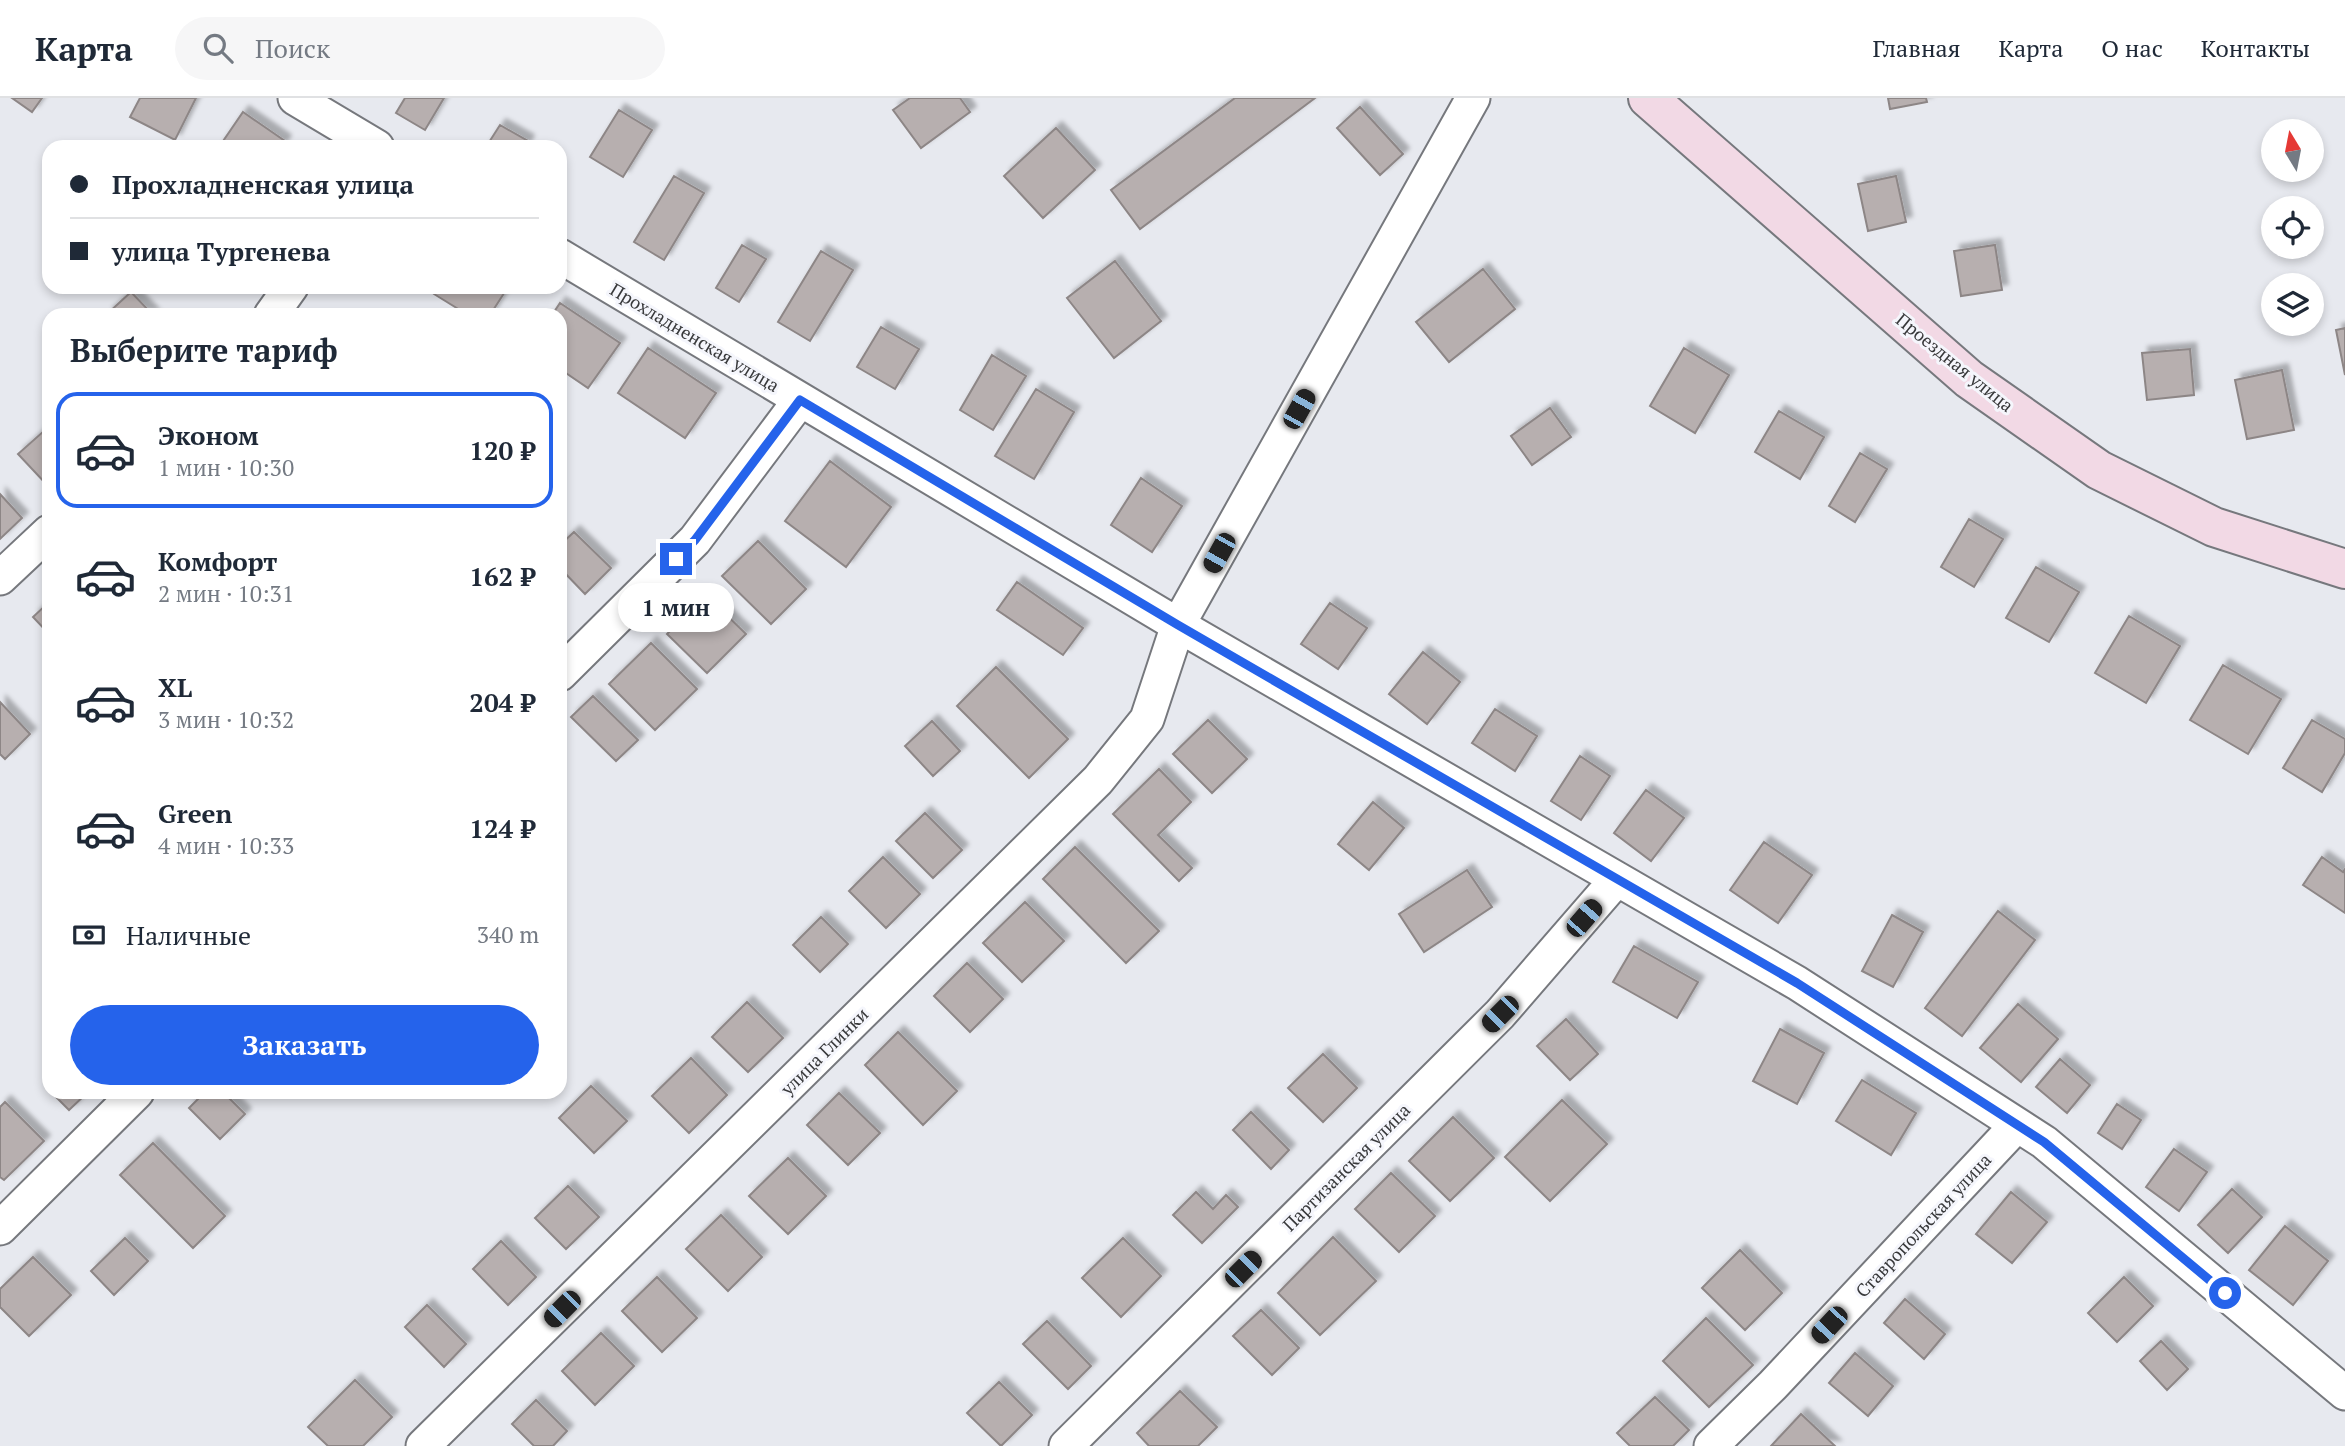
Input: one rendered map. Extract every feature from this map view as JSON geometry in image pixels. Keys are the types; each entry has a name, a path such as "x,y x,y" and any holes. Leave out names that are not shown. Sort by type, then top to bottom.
{"main road":[{"name":"Проездная улица","path":"1648,98 1969,379 2099,470 2214,527 2345,569"}],"street":[{"path":"295,98 365,140"},
{"name":"улица Глинки","path":"423,1446 1098,780 1147,719 1178,625 1473,98"},
{"name":"Прохладненская улица","path":"567,260 1178,625 1797,983 2044,1142 2345,1393"},
{"path":"567,667 695,540 800,400"},
{"path":"0,578 42,539"},
{"name":"Партизанская улица","path":"1066,1446 1500,1014 1617,879"},
{"path":"0,1228 130,1099"},
{"name":"Ставропольская улица","path":"1711,1446 1773,1385 2017,1125"}],"building":[{"path":"12,98 42,98 32,112"},
{"path":"140,98 196,98 175,140 130,117"},
{"path":"405,98 444,98 425,130 396,113"},
{"path":"910,98 960,98 970,112 921,148 893,110"},
{"path":"1235,98 1315,98 1140,229 1111,190"},
{"path":"1888,98 1926,98 1927,102 1890,109"},
{"path":"1360,107 1403,154 1380,175 1337,128"},
{"path":"619,110 652,130 623,177 590,157"},
{"path":"243,112 284,140 224,140"},
{"path":"500,125 526,140 490,140"},
{"path":"1056,128 1095,170 1043,218 1004,176"},
{"path":"674,176 704,193 664,260 634,242"},
{"path":"1896,176 1906,222 1868,231 1858,184"},
{"path":"742,245 766,259 739,302 716,288"},
{"path":"1995,245 2002,290 1961,296 1954,251"},
{"path":"821,251 853,270 810,341 778,322"},
{"path":"1115,261 1161,321 1114,358 1067,298"},
{"path":"1483,269 1515,309 1449,362 1416,322"},
{"path":"129,294 133,294 146,308 114,308"},
{"path":"434,294 504,294 494,308 457,308"},
{"path":"560,303 620,343 588,388 567,374 567,308 557,308"},
{"path":"881,327 919,349 895,389 857,367"},
{"path":"2345,328 2345,375 2336,330"},
{"path":"648,348 716,393 685,438 618,393"},
{"path":"1684,348 1729,375 1695,433 1650,406"},
{"path":"2190,349 2194,395 2147,400 2142,353"},
{"path":"992,355 1026,376 993,430 960,410"},
{"path":"2282,370 2294,430 2247,439 2235,380"},
{"path":"1036,389 1074,412 1034,479 995,456"},
{"path":"1550,408 1571,437 1532,465 1511,436"},
{"path":"1779,411 1824,437 1800,479 1755,452"},
{"path":"42,433 42,480 18,454"},
{"path":"1860,453 1887,469 1855,522 1829,506"},
{"path":"830,461 891,507 846,567 785,521"},
{"path":"1141,478 1182,506 1152,552 1111,525"},
{"path":"0,494 22,518 0,539"},
{"path":"1969,519 2003,539 1974,587 1941,567"},
{"path":"574,532 611,568 585,594 567,575 567,538"},
{"path":"758,541 806,589 771,624 722,576"},
{"path":"2036,567 2079,592 2049,642 2006,618"},
{"path":"1017,582 1083,628 1063,655 997,610"},
{"path":"706,595 746,634 707,673 667,634"},
{"path":"1330,603 1367,628 1338,669 1301,644"},
{"path":"42,609 42,627 33,617"},
{"path":"2129,616 2180,646 2146,703 2095,673"},
{"path":"651,643 697,689 655,730 609,684"},
{"path":"1423,652 1460,682 1427,724 1389,694"},
{"path":"2223,665 2281,699 2248,754 2190,720"},
{"path":"996,667 1068,739 1029,778 957,706"},
{"path":"593,696 638,740 616,761 571,717"},
{"path":"0,702 30,734 5,759 0,754"},
{"path":"1495,709 1537,736 1515,771 1472,743"},
{"path":"1208,720 1247,759 1212,793 1173,754"},
{"path":"2312,720 2345,739 2345,753 2322,792 2283,768"},
{"path":"932,721 960,751 933,776 905,746"},
{"path":"1580,756 1610,776 1581,820 1551,801"},
{"path":"1159,769 1191,802 1158,835 1192,868 1179,881 1113,814"},
{"path":"1646,790 1684,818 1651,861 1614,833"},
{"path":"1373,802 1404,828 1369,870 1338,844"},
{"path":"925,813 962,850 933,878 896,841"},
{"path":"1764,842 1812,875 1778,923 1730,890"},
{"path":"1075,847 1159,931 1126,963 1043,879"},
{"path":"883,857 920,894 886,928 849,891"},
{"path":"2322,857 2343,872 2345,869 2345,913 2303,885"},
{"path":"1467,870 1492,907 1424,952 1399,914"},
{"path":"1025,902 1064,941 1022,982 983,943"},
{"path":"1998,911 2035,940 1962,1036 1925,1008"},
{"path":"1892,915 1923,932 1893,987 1862,971"},
{"path":"821,917 848,944 820,972 793,945"},
{"path":"1634,946 1698,982 1677,1018 1613,982"},
{"path":"967,963 1003,999 970,1032 934,996"},
{"path":"747,1002 783,1038 748,1072 712,1037"},
{"path":"2018,1004 2058,1039 2021,1082 1980,1048"},
{"path":"1566,1019 1598,1054 1570,1080 1537,1046"},
{"path":"1780,1029 1824,1053 1797,1104 1753,1081"},
{"path":"898,1032 957,1091 923,1125 865,1065"},
{"path":"1323,1054 1357,1088 1323,1122 1288,1088"},
{"path":"691,1058 727,1095 689,1133 652,1096"},
{"path":"2060,1059 2090,1085 2067,1113 2036,1087"},
{"path":"1862,1080 1916,1113 1891,1155 1836,1121"},
{"path":"591,1086 627,1121 594,1153 559,1118"},
{"path":"839,1093 880,1133 848,1165 807,1125"},
{"path":"58,1099 81,1099 69,1110"},
{"path":"198,1099 230,1099 245,1114 220,1139 189,1108"},
{"path":"1562,1100 1607,1144 1550,1201 1505,1157"},
{"path":"5,1102 44,1141 4,1180 0,1177 0,1107"},
{"path":"2117,1104 2141,1120 2122,1149 2098,1133"},
{"path":"1251,1112 1289,1150 1271,1169 1233,1130"},
{"path":"1453,1117 1494,1158 1450,1201 1409,1161"},
{"path":"153,1143 225,1216 193,1248 120,1175"},
{"path":"2174,1149 2207,1172 2179,1211 2146,1187"},
{"path":"788,1158 826,1196 788,1234 749,1196"},
{"path":"1391,1173 1435,1216 1399,1252 1355,1209"},
{"path":"568,1186 599,1217 566,1249 535,1218"},
{"path":"2232,1189 2262,1217 2228,1253 2198,1225"},
{"path":"1196,1192 1213,1209 1226,1195 1238,1207 1202,1243 1173,1215"},
{"path":"2011,1192 2047,1222 2012,1263 1976,1234"},
{"path":"721,1215 762,1257 728,1291 686,1249"},
{"path":"2285,1226 2328,1261 2293,1305 2249,1270"},
{"path":"1333,1237 1376,1281 1320,1335 1278,1293"},
{"path":"125,1238 148,1261 114,1295 91,1271"},
{"path":"1123,1238 1161,1276 1121,1317 1082,1278"},
{"path":"501,1241 536,1277 508,1305 473,1269"},
{"path":"1740,1250 1782,1293 1745,1330 1702,1288"},
{"path":"33,1257 71,1295 29,1336 0,1307 0,1289"},
{"path":"657,1277 697,1318 662,1352 622,1311"},
{"path":"2124,1277 2153,1306 2117,1342 2088,1313"},
{"path":"1905,1299 1945,1334 1924,1359 1884,1323"},
{"path":"427,1305 466,1344 444,1367 405,1327"},
{"path":"1261,1310 1299,1348 1272,1375 1233,1336"},
{"path":"1706,1318 1753,1365 1709,1407 1663,1361"},
{"path":"1047,1321 1091,1366 1068,1389 1023,1344"},
{"path":"601,1333 634,1366 595,1405 562,1371"},
{"path":"2161,1341 2188,1369 2167,1390 2140,1361"},
{"path":"1855,1353 1893,1386 1868,1416 1829,1383"},
{"path":"355,1380 392,1417 363,1446 328,1446 308,1427"},
{"path":"999,1382 1032,1415 1001,1446 967,1413"},
{"path":"1180,1391 1217,1427 1198,1446 1149,1446 1137,1433"},
{"path":"1655,1397 1689,1430 1673,1446 1630,1446 1617,1433"},
{"path":"536,1400 567,1431 553,1446 534,1446 512,1424"},
{"path":"1801,1414 1835,1446 1771,1446"}],"route":[{"path":"676,559 695,540 800,400 1178,625 1797,983 2044,1142 2225,1293"}]}
